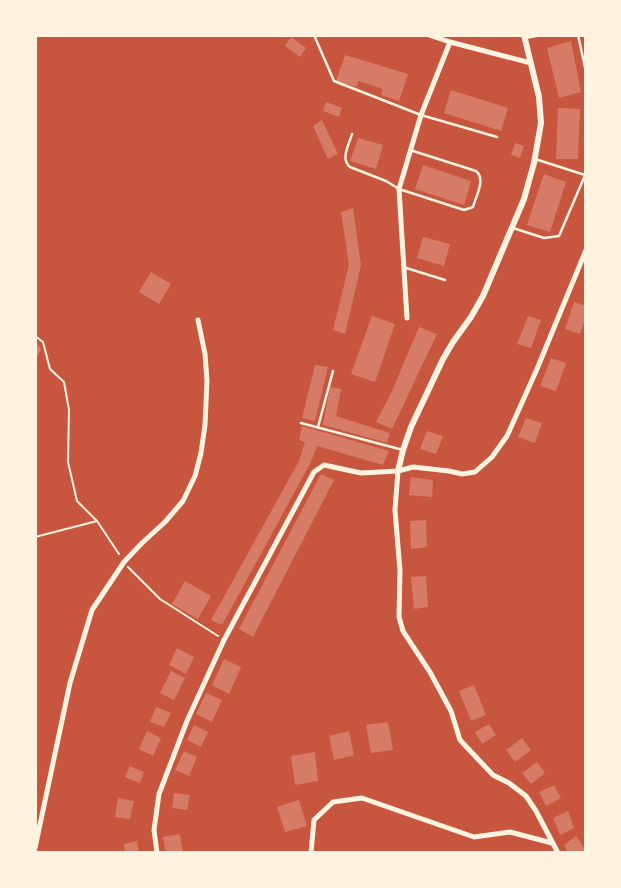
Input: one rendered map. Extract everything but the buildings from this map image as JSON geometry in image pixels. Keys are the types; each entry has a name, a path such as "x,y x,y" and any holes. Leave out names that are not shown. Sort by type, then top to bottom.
{"street":[{"path":"429,35 531,62"},
{"path":"525,37 541,123 535,159 524,200 483,296 443,359 403,450 398,471 395,510 400,570 399,617 402,631 451,711 460,740 493,775 526,796 558,853"},
{"path":"407,318 399,189 421,115 450,42"},
{"path":"157,853 154,830 159,794 187,721 224,640 314,472 324,465 361,473 398,471 413,467 462,474 475,472 492,457 507,436 586,250"},
{"path":"35,848 70,683 92,610 124,562 183,501 195,476 205,425 207,381 198,320"},
{"path":"311,853 314,820 333,802 362,798 474,837 510,832 553,844"}],"lane":[{"path":"314,35 334,81 421,115 497,137"},
{"path":"525,37 542,35"},
{"path":"578,35 586,72"},
{"path":"352,134 344,159 350,167 399,189 464,210 473,206 482,178 480,174 410,150"},
{"path":"513,228 544,238 559,236 586,174 535,159"},
{"path":"403,267 445,280"},
{"path":"318,427 332,371"},
{"path":"301,423 403,450"}],"path":[{"path":"35,336 43,342 50,369 64,382 69,410 68,462 78,501 97,521 124,562 160,599 224,640"},
{"path":"35,537 97,521"}]}
